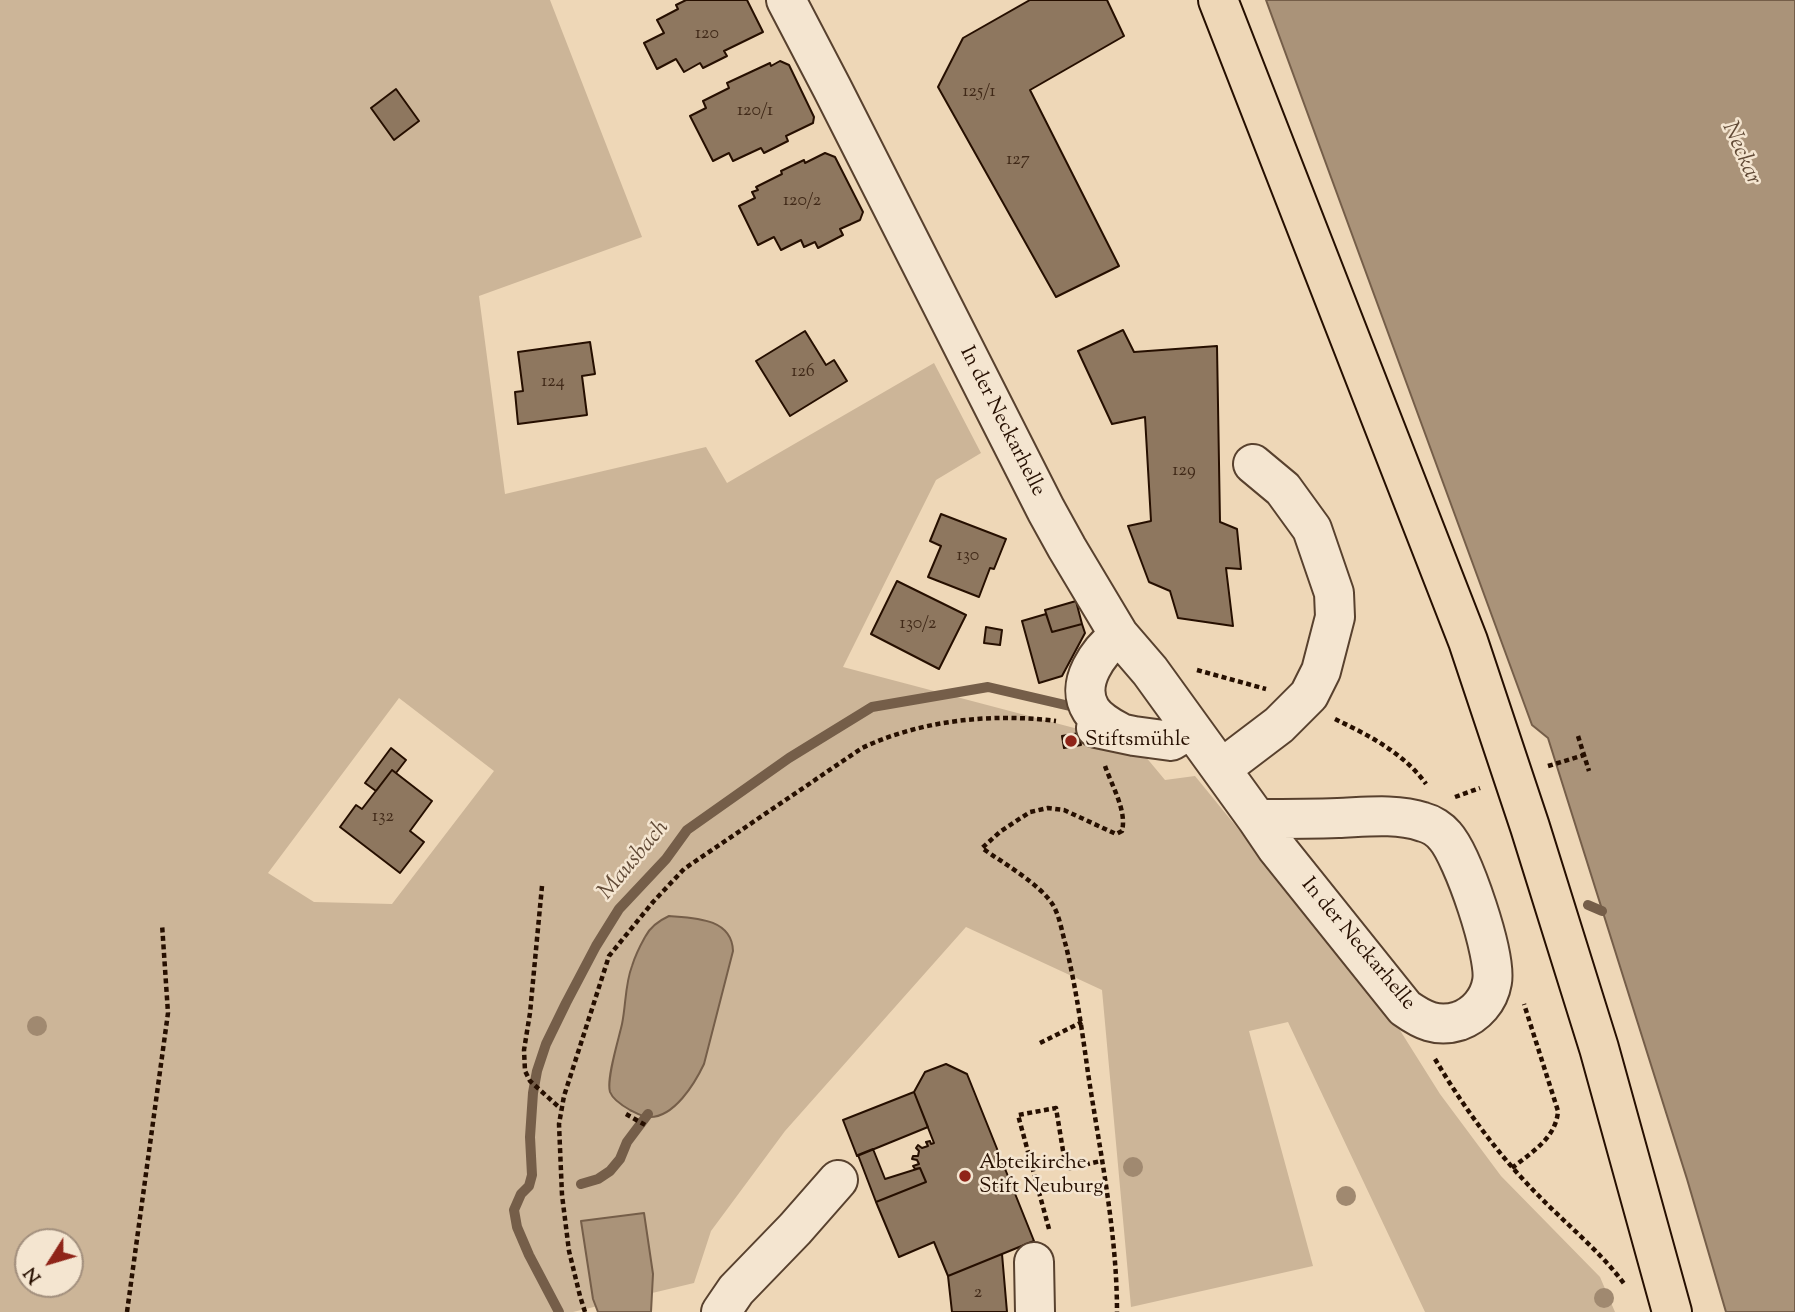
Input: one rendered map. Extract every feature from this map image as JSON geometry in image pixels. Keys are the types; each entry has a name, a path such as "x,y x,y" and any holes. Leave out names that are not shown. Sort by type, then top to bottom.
{"main road":[{"path":"1218,0 1468,641 1531,827 1599,1048 1672,1312"}],"street":[{"name":"In der Neckarhelle","path":"786,0 1046,510 1119,635 1150,671 1276,847 1405,1008 1421,1019 1435,1024 1452,1023 1476,1011 1489,993 1493,980 1492,962 1470,887 1460,860 1445,835 1422,821 1385,816 1257,819"},
{"path":"1221,769 1279,726 1309,695 1321,671 1335,617 1334,593 1312,529 1283,489 1253,464"},
{"path":"1119,635 1101,651 1087,676 1086,700 1098,718 1099,728 1171,741 1191,729"},
{"path":"721,1312 736,1290 838,1180"},
{"path":"1034,1262 1035,1312"}],"path":[{"path":"585,1312 569,1251 562,1195 559,1146 561,1109 609,956 684,869 862,748 884,738 941,723 1035,718 1099,728 1094,737 1123,814 1122,831 1116,834 1064,810 1048,808 1030,812 1001,831 982,848 1028,881 1054,908 1071,968 1082,1022 1115,1266 1117,1312"},
{"path":"1578,736 1589,771"},
{"path":"1549,766 1584,755"},
{"path":"1452,798 1485,787"},
{"path":"542,886 524,1050 525,1071 530,1081 561,1109"},
{"path":"127,1312 168,1013 162,924"},
{"path":"1512,1168 1552,1132 1558,1111 1523,1002"},
{"path":"1405,1008 1444,1074 1512,1168 1616,1273 1628,1291"},
{"path":"1040,1042 1082,1022"},
{"path":"1034,1262 1053,1243 1018,1115 1056,1108 1066,1169 1101,1161"},
{"path":"626,1114 648,1126"}],"shaded area":[{"path":"0,0 550,0 642,237 479,296 505,494 706,447 727,483 934,363 981,453 936,480 843,667 1135,744 1165,780 1195,776 1391,1016 1440,1094 1501,1176 1600,1277 1615,1312 1425,1312 1288,1022 1249,1031 1313,1266 1131,1307 1102,990 966,927 785,1131 711,1231 694,1283 573,1312 0,1312","holes":["399,698 494,771 392,904 314,902 268,873"]}],"water":[{"name":"Neckar","path":"1266,0 1795,0 1795,1312 1726,1312 1687,1179 1548,738 1532,725"},
{"path":"669,916 700,919 719,926 731,940 733,951 700,1072 675,1106 658,1116 646,1117 613,1098 609,1086 633,962 649,930"},
{"path":"644,1213 653,1274 651,1312 598,1312 593,1299 581,1221"}],"building":[{"path":"686,0 747,0 763,32 724,51 727,56 703,68 700,63 684,72 676,59 657,69 644,43 664,33 657,20 678,9 676,5"},
{"path":"1030,0 1107,0 1124,36 1030,90 1119,266 1056,297 938,87 963,38"},
{"path":"780,61 789,65 814,117 813,123 786,136 788,141 764,153 761,148 733,161 729,153 713,161 690,116 706,108 703,101 729,88 727,83"},
{"path":"396,89 419,121 394,140 371,108"},
{"path":"825,153 835,157 863,212 860,220 840,229 843,235 818,248 815,242 804,247 801,240 781,250 774,237 758,245 739,206 755,198 752,192 758,190 756,187 782,174 781,171"},
{"path":"1123,330 1134,352 1217,346 1220,522 1237,529 1241,569 1226,568 1233,626 1178,618 1170,591 1149,582 1128,526 1151,521 1145,417 1112,424 1078,351"},
{"path":"805,331 826,365 834,360 847,381 790,416 756,361"},
{"path":"590,342 595,374 582,376 587,415 518,424 515,392 523,391 518,352"},
{"path":"941,514 1006,539 994,569 990,568 979,597 928,577 941,546 930,541"},
{"path":"897,581 966,615 939,669 871,634"},
{"path":"1076,601 1082,624 1052,632 1045,610"},
{"path":"1046,614 1052,632 1082,624 1085,633 1062,676 1039,683 1022,621"},
{"path":"986,627 1002,630 1000,645 984,643"},
{"name":"Stiftsmühle","path":"1079,733 1081,745 1064,748 1062,736"},
{"path":"391,748 406,760 396,773 392,770 376,791 365,783"},
{"path":"392,770 432,801 410,831 424,842 400,873 340,827 356,805 362,809"},
{"name":"Abteikirche Stift Neuburg","path":"946,1064 967,1074 1034,1241 948,1276 934,1242 899,1257 876,1202 926,1182 920,1168 915,1169 913,1166 919,1164 917,1160 912,1159 913,1156 918,1156 918,1145 922,1148 928,1146 926,1142 934,1143 914,1092 925,1072"},
{"path":"914,1092 928,1127 857,1156 843,1120"},
{"path":"873,1149 885,1179 920,1168 926,1182 876,1202 858,1155"},
{"path":"1002,1254 1007,1312 952,1312 948,1276"}],"waterway":[{"name":"Mausbach","path":"559,1312 529,1255 517,1227 514,1210 521,1194 529,1186 532,1175 530,1137 533,1093 546,1044 596,946 619,909 666,859 687,830 789,758 872,707 988,687 1074,707"},
{"name":"Mausbach","path":"1588,905 1602,911"},
{"path":"581,1184 598,1179 610,1171 648,1114"}],"place":[{"name":"Stiftsmühle","path":"1071,741"},
{"name":"Abteikirche Stift Neuburg","path":"965,1176"}]}
